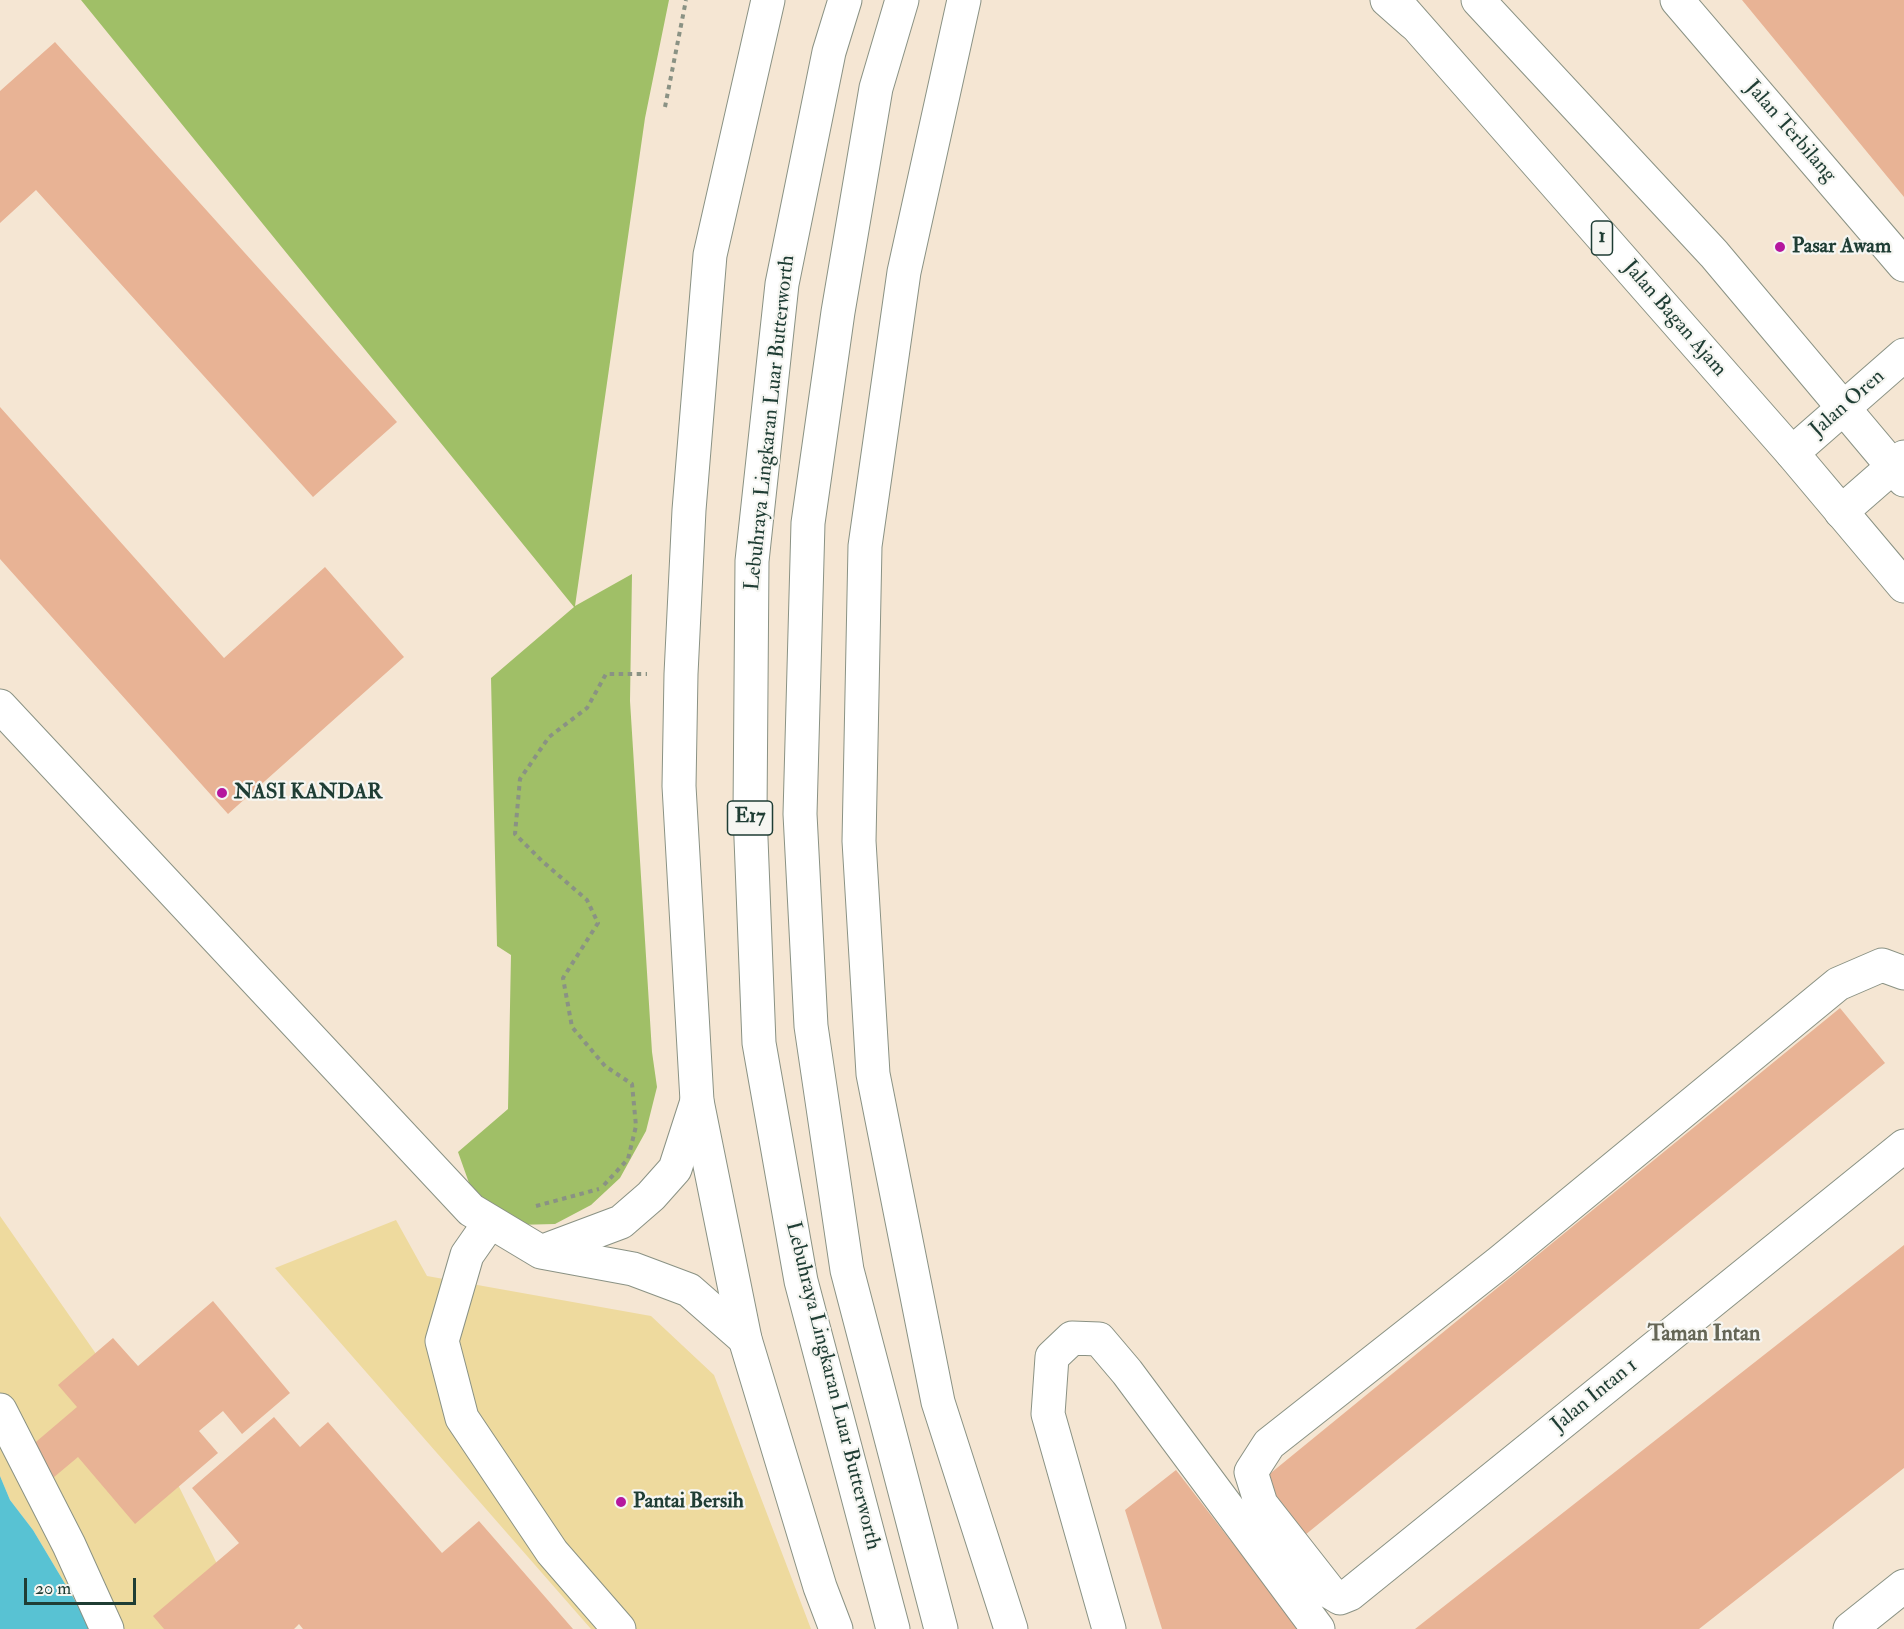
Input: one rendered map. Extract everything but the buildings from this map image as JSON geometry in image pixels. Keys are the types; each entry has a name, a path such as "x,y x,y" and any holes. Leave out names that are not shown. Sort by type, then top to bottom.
{"main road":[{"path":"768,0 710,255 689,510 681,674 679,786 697,1101 745,1339 820,1587 836,1629"},
{"name":"Lebuhraya Lingkaran Luar Butterworth","path":"845,0 829,52 781,296 752,561 750,813 759,1043 801,1281 893,1629"},
{"name":"Lebuhraya Lingkaran Luar Butterworth","path":"902,0 876,88 838,312 808,523 800,814 811,1026 847,1269 941,1629"},
{"name":"Jalan Bagan Ajam","path":"1388,0 1404,12 1792,453 1904,586"},
{"path":"1478,0 1714,254 1843,408 1900,468 1841,512"},
{"name":"Jalan Terbilang","path":"1677,0 1904,265"},
{"path":"964,3 904,272 865,546 859,841 873,1074 938,1402 1011,1629"},
{"name":"Jalan Oren","path":"1792,453 1904,355"},
{"path":"0,706 471,1210 541,1252 633,1269 688,1290 745,1339"},
{"name":"Jalan Intan 1","path":"1904,973 1882,965 1838,984 1500,1262 1269,1444 1251,1472 1261,1504 1330,1592 1340,1598 1350,1594 1904,1146"},
{"path":"541,1252 621,1222 651,1196 675,1169 697,1101"},
{"path":"489,1222 467,1256 442,1341 462,1418 552,1552 619,1629"},
{"path":"1108,1629 1048,1414 1052,1357 1071,1338 1099,1339 1127,1372 1318,1629"},
{"path":"0,1410 69,1545 107,1629"},
{"path":"1850,1629 1904,1586"}],"path":[{"path":"665,107 686,0"},
{"path":"489,1222 573,1195 601,1189 628,1159 636,1126 632,1084 605,1066 572,1027 563,978 598,923 587,900 515,834 520,779 549,737 587,708 606,674 681,674"}],"green space":[{"path":"81,0 669,0 645,118 575,606 632,574 630,701 652,1052 657,1087 646,1131 620,1178 591,1205 555,1224 515,1225 479,1211 458,1152 508,1109 511,955 497,946 491,678 574,607"}],"sand":[{"path":"0,1216 156,1440 220,1570 263,1629 92,1629 33,1530 10,1500 0,1476"},
{"name":"Pantai Bersih","path":"396,1220 427,1276 651,1316 714,1375 811,1629 591,1629 275,1268"}],"water":[{"path":"0,1476 10,1500 33,1530 92,1629 0,1629"}],"place":[{"name":"Pasar Awam","path":"1780,247"},
{"name":"NASI KANDAR","path":"222,793"},
{"name":"Pantai Bersih","path":"621,1502"}],"district":[{"name":"Taman Intan","path":"1704,1335"}]}
